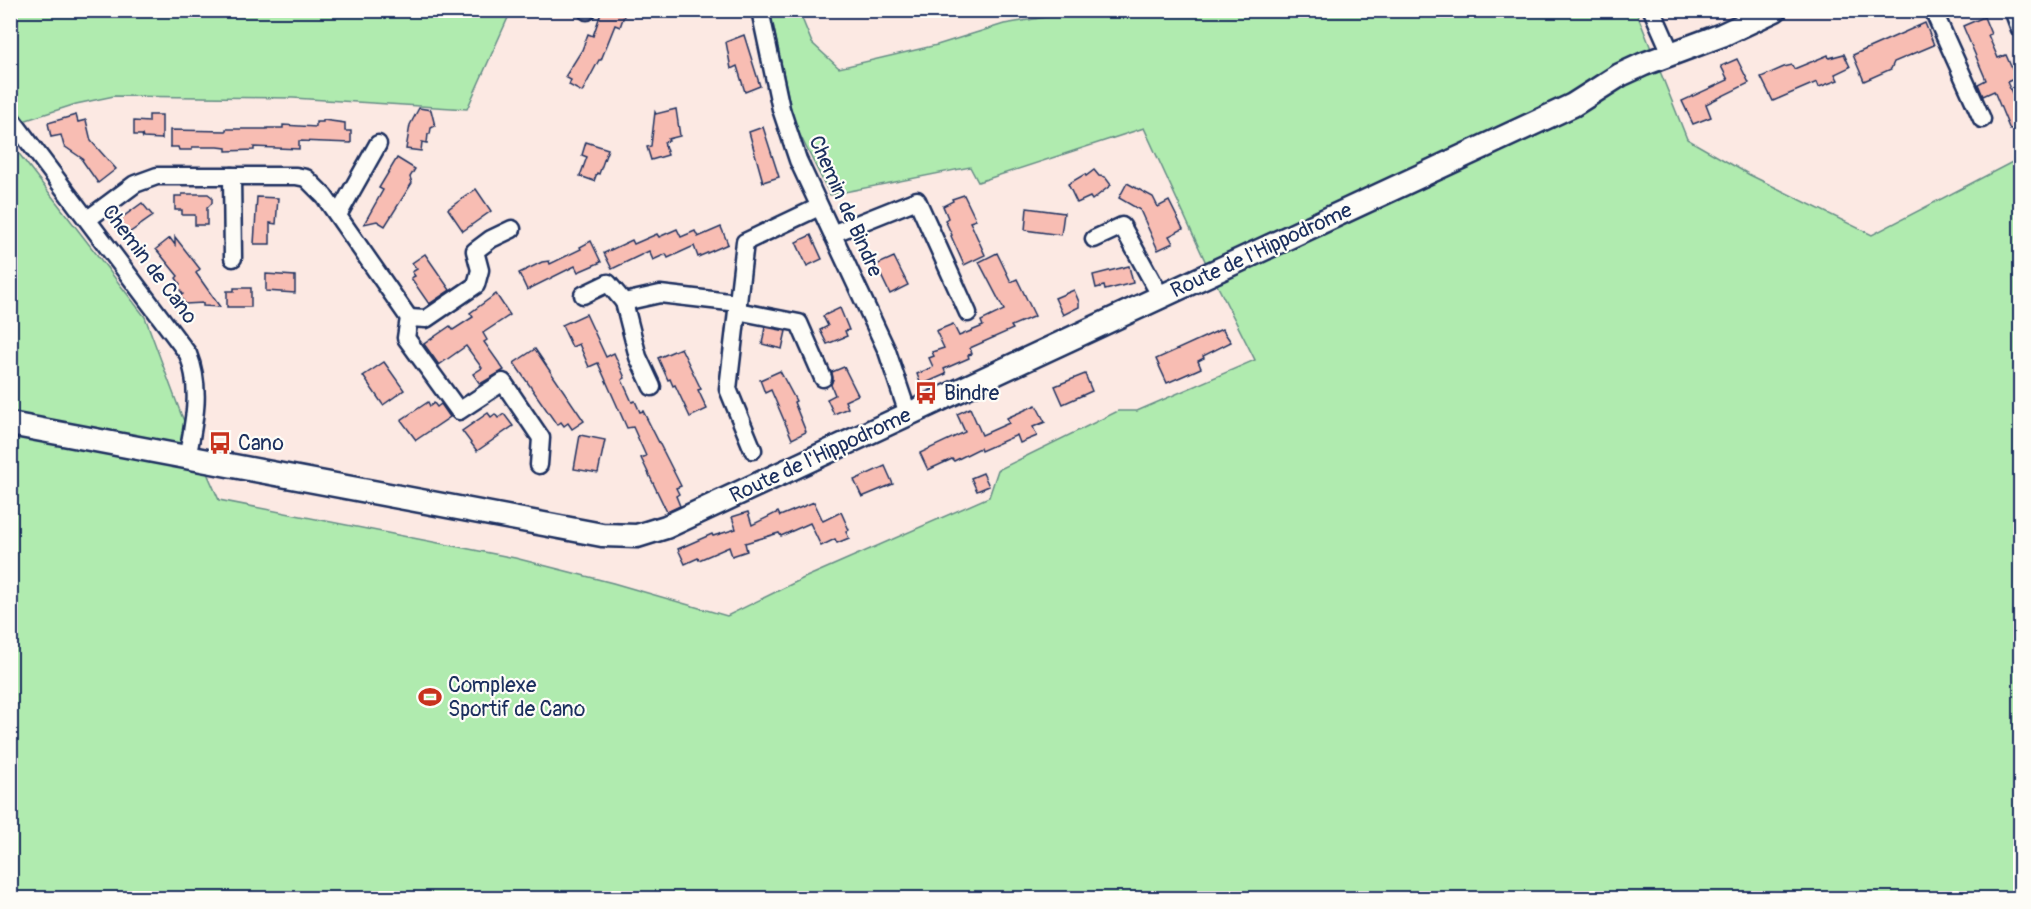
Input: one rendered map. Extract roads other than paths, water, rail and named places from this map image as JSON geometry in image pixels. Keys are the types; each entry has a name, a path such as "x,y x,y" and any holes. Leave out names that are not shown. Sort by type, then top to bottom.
{"main road":[{"name":"Route de l'Hippodrome","path":"10,424 602,535 637,536 666,527 1574,105 1620,75 1671,52 1722,35 1775,10"}],"street":[{"name":"Chemin de Bindre","path":"760,10 781,109 798,160 887,351 908,414"},
{"path":"1652,10 1671,52"},
{"path":"1933,10 1982,119"},
{"path":"2013,10 2020,29"},
{"name":"Chemin de Cano","path":"10,117 188,354 194,369 197,404 188,459"},
{"path":"338,215 378,144"},
{"path":"88,219 135,184 157,176 297,176 306,178 314,184 338,215 409,318 406,338 459,411 503,382 541,438 539,465"},
{"path":"232,176 233,258"},
{"path":"832,234 917,200 968,313"},
{"path":"753,450 728,389 745,242 819,207"},
{"path":"1094,239 1122,226 1161,297"},
{"path":"409,318 426,319 476,285 480,270 475,251 491,239 512,229"},
{"path":"582,295 608,283 624,302 638,357 652,387"},
{"path":"624,302 660,294 737,307 799,322 823,378"}],"place":[{"name":"Bindre","path":"926,393"},
{"name":"Cano","path":"220,443"},
{"name":"Complexe Sportif de Cano","path":"430,697"}]}
